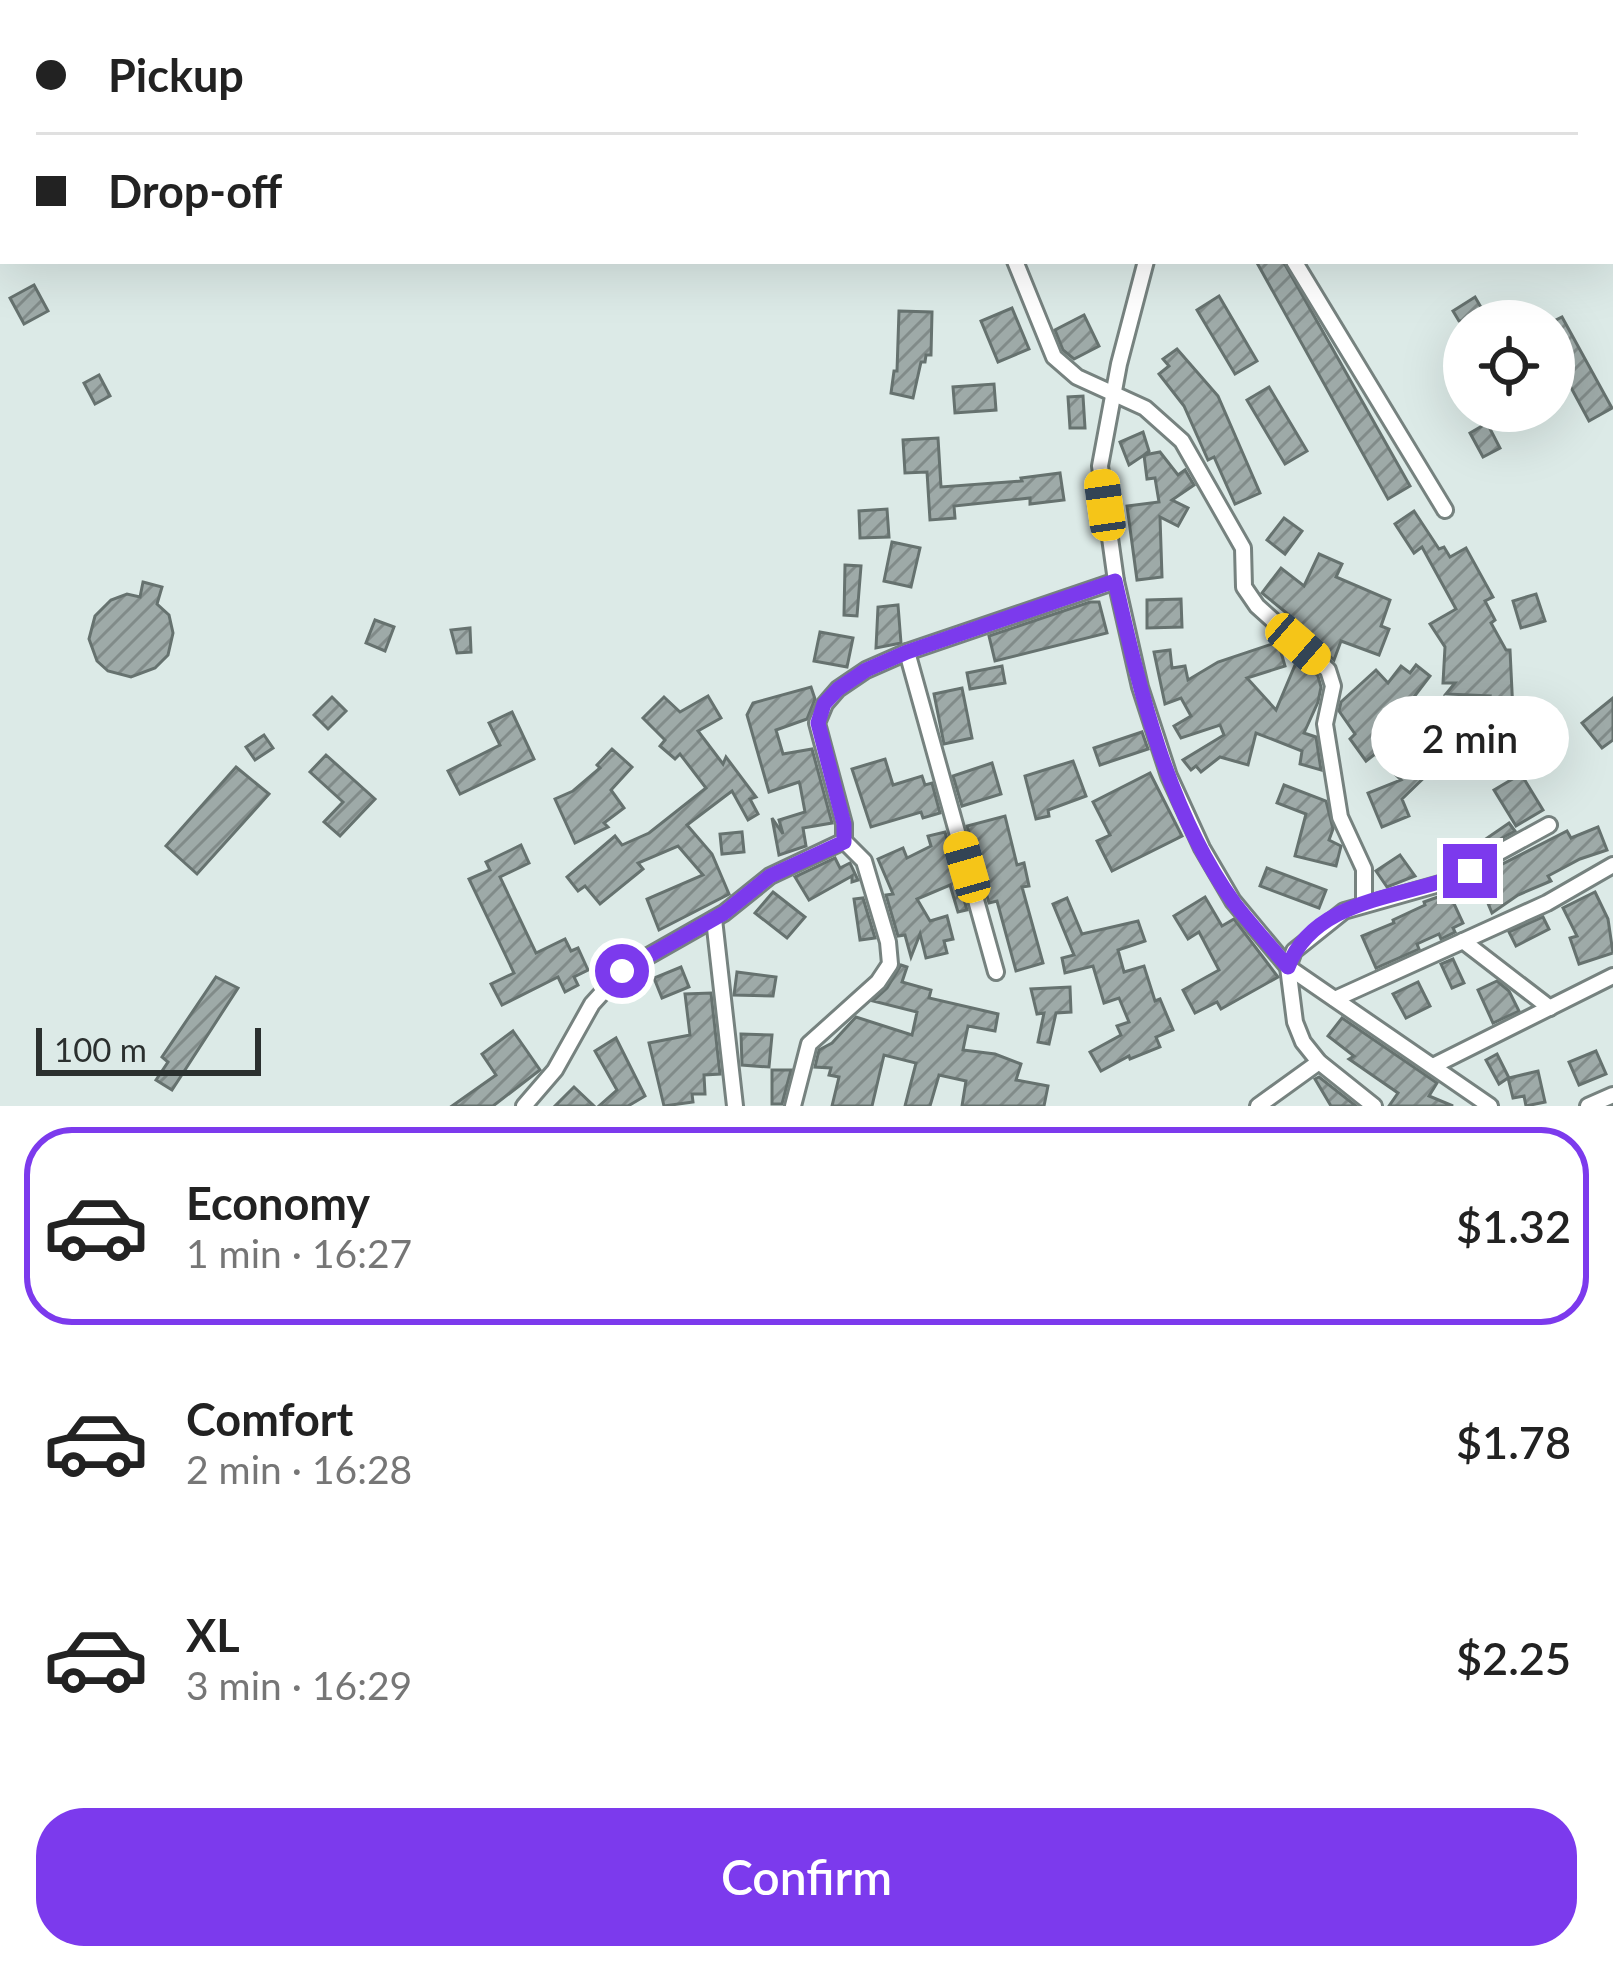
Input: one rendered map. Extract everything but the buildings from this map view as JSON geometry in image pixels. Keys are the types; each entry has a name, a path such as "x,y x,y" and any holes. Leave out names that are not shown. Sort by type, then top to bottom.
{"street":[{"path":"1016,264 1054,357 1077,377 1145,408 1182,441 1243,548 1244,587 1257,606 1328,670 1334,686 1325,724 1340,817 1364,869 1364,903"},
{"path":"1145,264 1112,395 1100,466 1115,581 1139,688 1169,776 1233,901 1288,967 1490,1106"},
{"path":"1296,264 1445,510"},
{"path":"793,1106 809,1044 878,982 890,964 864,861 844,842 844,824 818,723 824,704 866,670 907,652 1115,581"},
{"path":"907,652 996,972"},
{"path":"1375,1106 1319,1062 1303,1042 1295,1022 1288,967 1294,951 1320,927 1364,903 1443,883 1549,824"},
{"path":"524,1106 555,1070 606,986 637,961 714,919 770,876 844,842"},
{"path":"1335,999 1546,904 1613,865"},
{"path":"714,919 735,1106"},
{"path":"1463,941 1550,1008"},
{"path":"1433,1066 1613,976"},
{"path":"1258,1106 1319,1062"},
{"path":"1588,1106 1613,1095"}],"route":[{"path":"622,971 724,913 770,876 844,842 844,824 818,723 824,704 838,689 907,652 1115,581 1139,688 1169,776 1233,901 1288,967 1294,951 1344,911 1470,871"}]}
